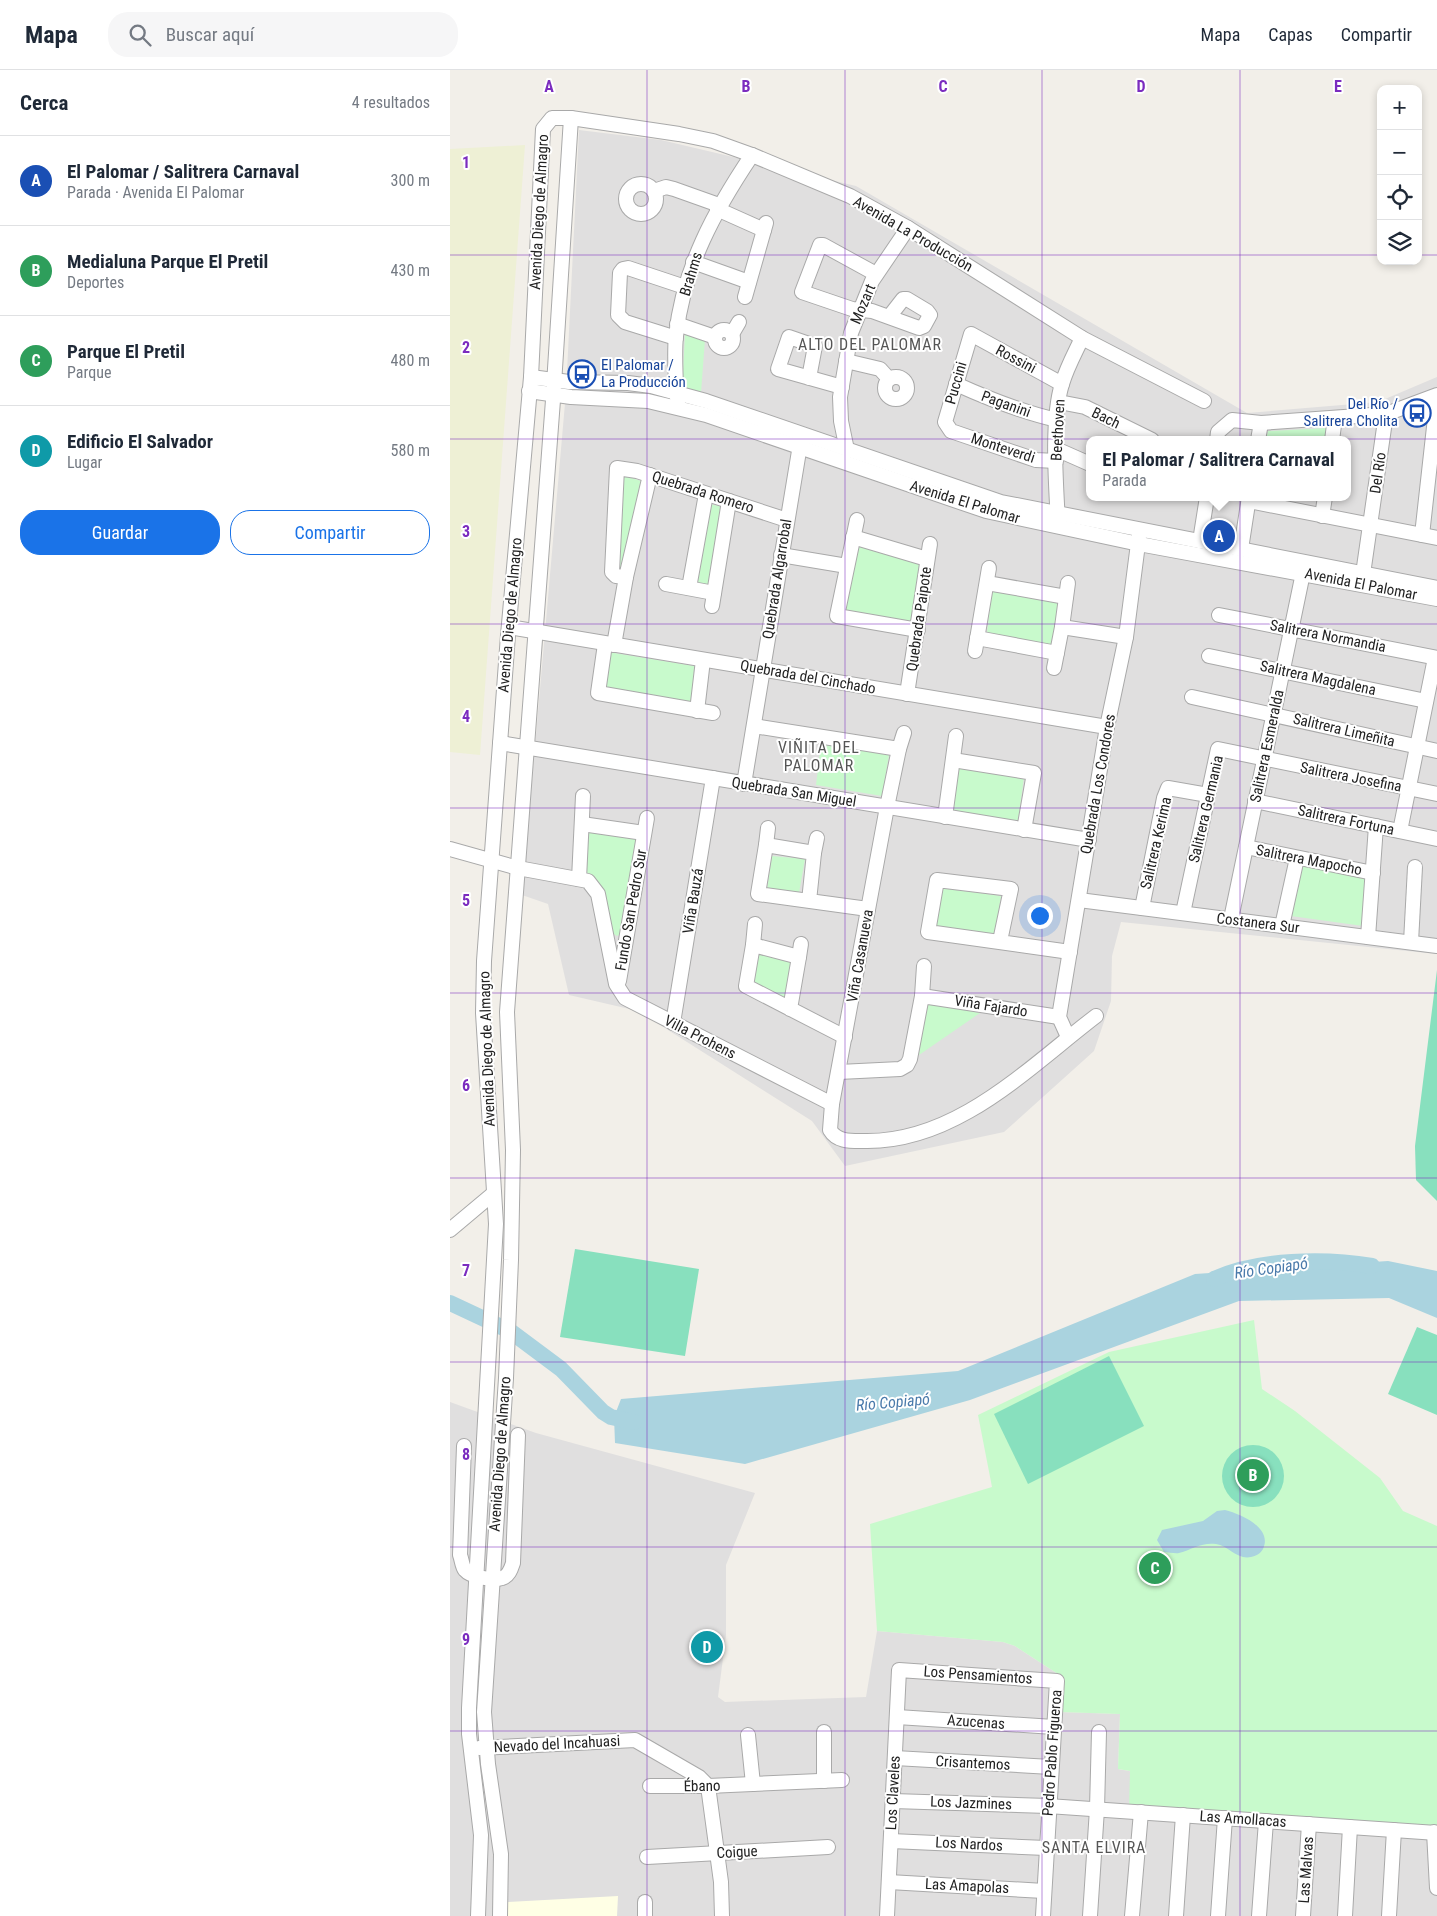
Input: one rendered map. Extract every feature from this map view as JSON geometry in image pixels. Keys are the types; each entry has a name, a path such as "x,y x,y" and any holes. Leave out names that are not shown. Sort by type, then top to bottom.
{"street":[{"name":"Avenida Diego de Almagro","path":"478,1916 481,1835 471,1748 469,1708 496,1224 483,998 484,961 509,627 530,384 543,129 552,118 571,118 554,387 508,1000 513,1150 509,1296 506,1378 484,1706 486,1748 498,1818 501,1854 500,1916"},
{"name":"Avenida La Producción","path":"571,118 713,141 752,155 850,196 908,228 1082,338 1204,401"},
{"name":"Brahms","path":"679,407 676,393 676,338 685,288 693,262 718,207 752,155"},
{"path":"654,191 666,187 674,189 765,226 745,297"},
{"name":"Mozart","path":"847,450 841,421 840,397 851,333 859,309 876,274 908,228"},
{"path":"876,274 823,244 817,248 802,292 852,309 889,316"},
{"path":"693,262 749,282"},
{"path":"676,338 625,322 621,319 618,315 620,274 623,269 628,268 685,288"},
{"path":"677,324 715,337 718,346 725,348 729,347 733,341 732,334 739,322"},
{"name":"Rossini","path":"971,334 1062,384"},
{"name":"Puccini","path":"951,431 945,422 971,334"},
{"name":"Beethoven","path":"1058,527 1056,455 1059,402 1062,384 1082,338"},
{"path":"846,361 880,369 889,379"},
{"path":"809,378 842,387"},
{"name":"Avenida El Palomar","path":"530,384 554,387 628,383 651,386 706,401 800,440 986,511 1139,544 1303,573 1437,588"},
{"name":"Paganini","path":"956,384 982,396 1036,415 1057,420"},
{"name":"Avenida El Palomar","path":"554,387 571,397 648,401 679,407 800,440 847,450 1001,502 1241,549 1437,599"},
{"path":"1218,436 1218,432 1232,420 1261,423 1386,414 1437,396"},
{"path":"1422,535 1437,400"},
{"name":"Bach","path":"1059,402 1085,407 1144,436"},
{"name":"Del Río","path":"1362,579 1386,414"},
{"path":"1333,436 1335,418"},
{"path":"1259,436 1261,423"},
{"name":"Monteverdi","path":"951,431 1036,460 1056,455"},
{"name":"Quebrada Algarrobal","path":"744,784 800,440"},
{"path":"1056,455 1086,463"},
{"name":"Quebrada Romero","path":"626,577 616,576 612,572 617,468 650,475 787,520"},
{"path":"650,475 598,694 713,713"},
{"path":"689,588 706,494"},
{"path":"666,584 689,588 713,599 729,501"},
{"path":"1200,541 1206,501"},
{"path":"1241,549 1249,501"},
{"path":"1258,501 1322,516 1437,538"},
{"path":"1322,516 1324,501"},
{"path":"856,520 837,616 918,630"},
{"name":"Quebrada Los Condores","path":"1060,1017 1107,727 1126,637 1140,529"},
{"path":"853,537 927,559"},
{"name":"Quebrada Paipote","path":"907,694 930,544"},
{"path":"782,555 847,566"},
{"path":"989,568 976,644 1057,653"},
{"name":"Salitrera Esmeralda","path":"1230,919 1303,573"},
{"path":"987,583 1066,597"},
{"path":"1054,668 1068,583"},
{"name":"Salitrera Normandia","path":"1219,615 1436,658"},
{"name":"Quebrada del Cinchado","path":"509,627 1107,727"},
{"path":"1062,627 1126,637"},
{"name":"Salitrera Magdalena","path":"1209,656 1426,701"},
{"path":"1400,831 1436,658"},
{"path":"697,711 703,660"},
{"name":"Salitrera Limeñita","path":"1192,697 1437,751"},
{"path":"754,726 899,749"},
{"name":"Viña Casanueva","path":"832,1104 887,807 904,734"},
{"path":"945,817 956,736"},
{"name":"Quebrada San Miguel","path":"500,743 1089,840"},
{"name":"Salitrera Germania","path":"1183,914 1218,749 1264,759"},
{"name":"Salitrera Josefina","path":"1264,759 1437,794"},
{"path":"953,760 1034,773 1024,830"},
{"name":"Viña Bauzá","path":"673,1023 713,778"},
{"name":"Salitrera Kerima","path":"1142,908 1164,798 1168,788 1208,795"},
{"path":"579,879 584,796"},
{"name":"Salitrera Fortuna","path":"1255,801 1437,839"},
{"name":"Fundo San Pedro Sur","path":"618,987 647,818"},
{"name":"Fundo San Pedro Sur","path":"582,824 644,833"},
{"path":"1368,937 1376,826"},
{"path":"768,828 758,894 868,909"},
{"path":"809,901 817,838"},
{"path":"766,845 814,852"},
{"name":"Salitrera Mapocho","path":"1246,847 1373,873"},
{"path":"450,849 518,868 588,881 598,894 618,987"},
{"path":"1282,926 1297,858"},
{"path":"1411,942 1415,866"},
{"path":"1000,941 1011,889 937,880 928,932 1070,952"},
{"name":"Costanera Sur","path":"1078,900 1437,946"},
{"path":"755,924 746,986 845,1037"},
{"path":"607,940 621,941 626,938"},
{"path":"752,945 800,950 790,1009"},
{"path":"839,1072 900,1069 907,1065 910,1059 922,996 924,966"},
{"name":"Villa Prohens","path":"618,987 625,998 832,1104"},
{"name":"Viña Fajardo","path":"922,996 1060,1017"},
{"path":"483,998 508,1000"},
{"path":"832,1104 830,1130 842,1140 885,1141 910,1136 935,1127 1002,1091 1096,1016"},
{"path":"1060,1017 1068,1037"},
{"path":"450,1230 494,1193"},
{"path":"464,1446 460,1555 468,1574 476,1577 502,1578 510,1573 513,1563 518,1435"},
{"name":"Los Pensamientos","path":"899,1670 1057,1681"},
{"name":"Los Claveles","path":"887,1916 899,1670"},
{"name":"Pedro Pablo Figueroa","path":"1043,1916 1048,1806 1057,1681"},
{"name":"Azucenas","path":"897,1717 1054,1727"},
{"path":"824,1732 824,1781"},
{"path":"1090,1916 1098,1732"},
{"path":"748,1735 753,1784"},
{"name":"Nevado del Incahuasi","path":"471,1748 635,1740 699,1777 708,1786"},
{"name":"Crisantemos","path":"895,1758 1051,1767"},
{"name":"Ébano","path":"650,1786 708,1786 842,1780"},
{"path":"708,1786 721,1882 722,1916"},
{"name":"Los Jazmines","path":"893,1801 1048,1806"},
{"name":"Las Amollacas","path":"1048,1806 1435,1832"},
{"path":"1132,1916 1141,1812"},
{"path":"1176,1916 1183,1815"},
{"path":"1218,1916 1225,1818"},
{"path":"1258,1916 1266,1821"},
{"name":"Las Malvas","path":"1303,1916 1309,1824"},
{"path":"1345,1916 1350,1827"},
{"path":"1388,1916 1394,1830"},
{"path":"1435,1832 1437,1888"},
{"name":"Los Nardos","path":"891,1841 1046,1848"},
{"name":"Coigue","path":"647,1857 828,1847"},
{"path":"480,1875 492,1876 501,1881"},
{"name":"Las Amapolas","path":"889,1882 1044,1891"}],"shaded area":[{"path":"579,130 661,140 856,186 1247,413 1378,402 1437,377 1437,954 1121,922 1112,956 1111,1001 1094,1051 1004,1132 845,1166 812,1121 638,1011 569,995 548,904 522,895 566,392"},
{"path":"525,145 480,755 450,752 450,149"},
{"path":"450,1402 536,1433 755,1493 726,1565 726,1635 718,1697 725,1702 866,1697 877,1631 1003,1642 1015,1646 1058,1674 1060,1712 1120,1714 1118,1769 1437,1828 1437,1916 450,1916"},
{"path":"618,1896 617,1916 508,1916 508,1902"}],"green space":[{"path":"685,334 705,339 701,393 682,390"},
{"path":"1329,428 1328,436 1267,436 1268,431"},
{"path":"623,475 641,481 623,567 618,573"},
{"path":"710,504 723,507 710,588 696,586"},
{"path":"861,544 920,563 923,568 912,624 848,613 844,609 856,547"},
{"path":"992,590 1059,602 1053,646 987,633"},
{"path":"608,652 694,666 693,705 603,690"},
{"path":"821,743 889,755 882,796 816,785"},
{"path":"957,767 1024,777 1018,822 953,811"},
{"path":"587,832 636,839 622,933 617,936 612,933 585,875"},
{"path":"772,856 805,859 799,893 767,890"},
{"path":"1301,865 1366,878 1363,926 1291,916"},
{"path":"941,888 1001,896 995,935 934,926"},
{"path":"757,953 792,962 785,1001 751,984"},
{"path":"1437,970 1437,1201 1416,1180 1415,1146"},
{"path":"925,1002 980,1013 919,1055"},
{"path":"575,1249 699,1269 685,1356 560,1337"},
{"path":"1254,1320 1262,1389 1295,1411 1380,1478 1403,1511 1437,1526 1437,1828 1129,1808 1130,1771 1118,1769 1120,1714 1059,1712 1058,1674 1015,1646 1003,1642 877,1631 870,1524 992,1487 978,1415 1109,1352"},
{"path":"1417,1327 1437,1335 1437,1415 1388,1394"},
{"path":"1109,1356 1144,1426 1028,1484 994,1414"},
{"path":"1253,1445 1265,1447 1275,1454 1282,1464 1284,1476 1282,1488 1275,1498 1265,1505 1253,1507 1241,1505 1231,1498 1224,1488 1222,1476 1224,1464 1231,1454 1241,1447"}],"water":[{"path":"1388,1261 1437,1271 1437,1318 1389,1298 1239,1301 970,1400 745,1464 615,1443 614,1417 621,1399 958,1371 1195,1274"},
{"path":"1225,1510 1247,1519 1260,1528 1265,1541 1263,1549 1259,1553 1251,1557 1241,1557 1216,1544 1202,1545 1179,1553 1164,1552 1157,1540 1162,1530 1203,1521 1217,1511"}],"waterway":[{"name":"Río Copiapó","path":"1214,1279 1251,1267 1292,1262 1334,1262 1372,1266"},
{"name":"Río Copiapó","path":"450,1303 510,1331 561,1369 603,1412 611,1417 634,1422"}],"place":[{"name":"El Palomar / La Producción","path":"582,374"},
{"name":"Del Río / Salitrera Cholita","path":"1417,413"},
{"name":"El Palomar / Salitrera Carnaval","path":"1219,536"},
{"name":"Medialuna Parque El Pretil","path":"1253,1475"},
{"name":"Parque El Pretil","path":"1155,1568"},
{"name":"Edificio El Salvador","path":"707,1647"}],"district":[{"name":"ALTO DEL PALOMAR","path":"870,344"},
{"name":"VIÑITA DEL PALOMAR","path":"819,756"},
{"name":"SANTA ELVIRA","path":"1094,1847"}]}
